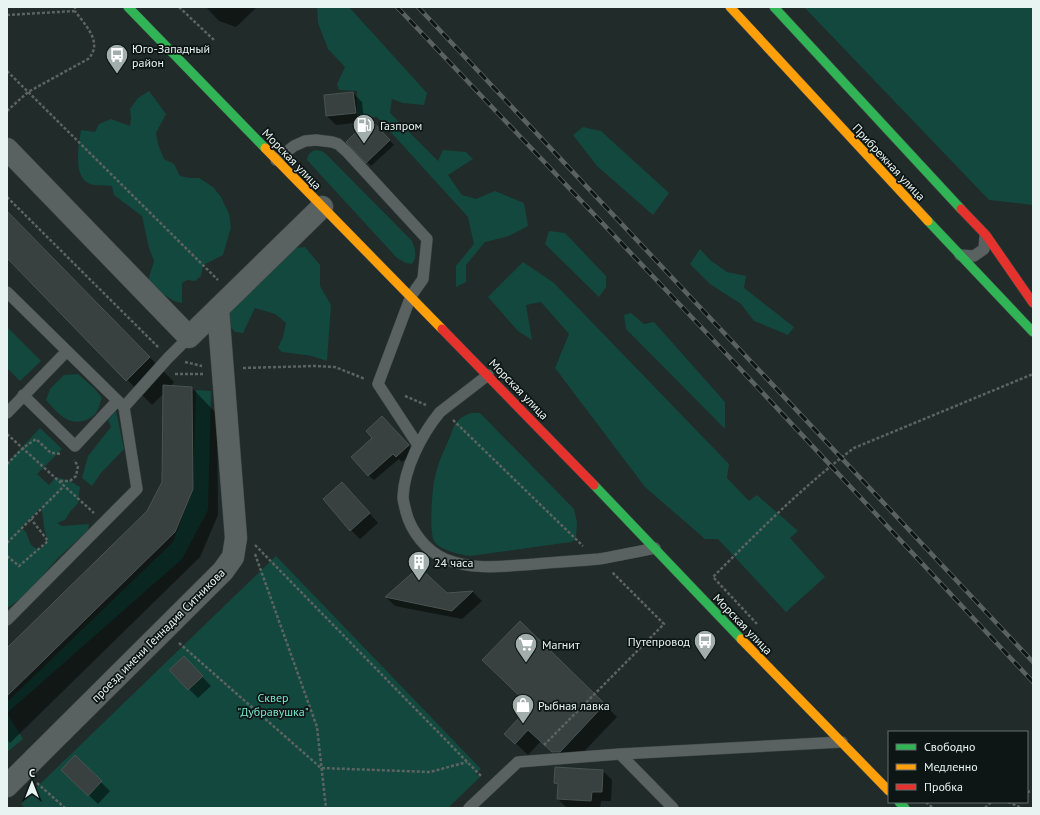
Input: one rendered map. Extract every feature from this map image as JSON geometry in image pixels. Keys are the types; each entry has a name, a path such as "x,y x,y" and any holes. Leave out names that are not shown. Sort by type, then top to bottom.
{"main road":[{"name":"Морская улица","path":"128,7 488,375 655,548 696,594 888,790"},
{"name":"Прибрежная улица","path":"730,7 959,255 1033,332"},
{"name":"Прибрежная улица","path":"774,7 986,235 1033,303"}],"street":[{"path":"7,149 190,337 322,207"},
{"name":"проезд имени Геннадия Ситникова","path":"7,786 223,571 233,557 236,538 218,309"}],"lane":[{"path":"276,160 294,146 305,141 316,140 338,144 427,239 423,279 411,296 378,384 418,445"},
{"path":"959,255 974,256 984,249 986,235"},
{"path":"7,292 66,352 121,404 137,489 7,620"},
{"path":"23,396 75,446 190,337"},
{"path":"7,413 66,352"},
{"path":"488,375 440,412 418,445 407,475 403,498 407,517 416,534 428,548 445,559 466,565 490,567 599,559 655,548"},
{"path":"469,808 518,762 620,754 842,742"},
{"path":"620,754 673,808"}],"path":[{"path":"179,7 214,40"},
{"path":"7,15 75,9 93,38 95,46 94,53 88,59 28,92 7,111"},
{"path":"7,72 222,284 234,294"},
{"path":"7,197 168,358 215,369 315,366 335,367 378,384 440,412 456,422 576,539 599,559 664,624 543,746"},
{"path":"713,577 786,504 830,465 854,448 1033,374"},
{"path":"7,434 104,522"},
{"path":"7,464 23,448 36,439 51,453 64,454"},
{"path":"59,481 70,481 76,476 78,466 70,455"},
{"path":"7,541 8,542 64,486"},
{"path":"7,556 19,566 48,541 31,519"},
{"path":"326,808 317,727 250,541 484,779"},
{"path":"164,630 321,768 430,772 467,762"},
{"path":"23,771 65,808"},
{"path":"1010,803 1022,808"}],"green space":[{"path":"317,7 349,7 427,93 424,105 403,103 392,99 390,113 438,161 443,150 466,152 473,159 448,175 462,195 476,199 495,191 524,203 528,226 509,236 485,242 466,265 466,282 456,287 456,266 474,244 468,217 377,117 357,118 357,91 339,90 337,84 345,67 328,49 318,23"},
{"path":"804,7 1033,7 1033,205 989,200"},
{"path":"149,91 166,114 156,133 158,144 164,159 174,164 180,176 199,178 213,187 221,197 229,214 231,227 223,255 203,265 201,276 195,281 187,280 182,283 182,303 174,301 147,284 154,261 149,248 142,216 114,195 112,186 92,185 84,180 79,168 78,152 81,130 95,132 99,124 111,119 130,126 130,109 138,98"},
{"path":"583,127 601,131 669,193 653,215 597,166 573,135"},
{"path":"316,150 322,151 326,154 412,241 415,250 415,258 412,264 406,263 397,258 307,160 308,156"},
{"path":"549,231 565,233 606,276 606,287 599,297 545,244"},
{"path":"305,247 320,265 320,286 331,305 327,361 312,356 282,352 278,348 283,337 286,323 275,314 255,308 243,333 235,332 228,324 228,306 272,268 285,259 293,248"},
{"path":"700,249 710,260 727,272 746,276 744,288 794,327 788,335 754,321 741,304 710,284 690,264"},
{"path":"523,262 554,283 729,464 727,478 749,501 757,495 798,531 790,538 825,577 786,612 718,539 705,539 645,487 555,368 569,334 541,302 526,305 532,340 518,331 488,297"},
{"path":"631,313 644,324 654,322 725,402 725,429 626,329 624,315"},
{"path":"7,327 41,361 20,381 7,368"},
{"path":"78,374 95,389 102,398 98,410 92,417 77,422 66,419 46,400 50,389 64,375"},
{"path":"196,390 211,391 208,510 182,559 7,713 7,702 173,542 193,489"},
{"path":"116,411 124,449 101,473 92,486 82,478 88,456 111,427 108,420"},
{"path":"471,413 480,413 574,509 577,522 576,539 571,542 470,556 450,552 434,541 432,536 431,519 436,472 454,426 457,421"},
{"path":"40,428 62,449 37,474 49,485 56,477 70,481 80,487 78,503 65,520 57,523 62,526 89,524 88,530 57,559 26,595 7,608 7,463","holes":["41,507 45,533 48,541 39,550 31,545 26,532 21,528"]},
{"name":"Сквер \"Дубравушка\"","path":"276,556 481,769 476,774 480,777 448,808 25,808 21,804 39,785"},
{"path":"7,713 23,739 7,752"}],"building":[{"path":"353,92 356,113 326,116 324,95"},
{"name":"Газпром","path":"370,119 390,140 366,163 346,142"},
{"path":"7,211 150,357 126,381 7,258"},
{"path":"163,385 192,387 193,489 175,532 7,696 7,648 147,511 162,482"},
{"path":"382,416 409,445 396,457 393,454 368,476 351,457 372,438 366,431"},
{"path":"342,482 370,513 350,531 323,499"},
{"name":"24 часа","path":"419,567 447,593 473,591 452,611 385,597"},
{"path":"520,621 605,704 560,752 552,752 528,730 515,744 504,734 530,706 482,660"},
{"path":"184,656 203,676 188,690 169,670"},
{"path":"75,755 102,781 88,796 61,770"},
{"path":"555,767 603,770 602,792 592,792 591,801 557,799 558,784 554,783"}],"railway":[{"path":"397,7 702,328 1033,682"},
{"path":"418,7 1033,662"}],"traffic: fast":[{"path":"128,7 265,148"},
{"path":"774,7 961,209"},
{"path":"928,221 1033,332"},
{"path":"594,485 741,639"},
{"path":"900,803 905,808"}],"traffic: slow":[{"path":"730,7 928,221"},
{"path":"265,148 442,329"},
{"path":"741,639 888,790"}],"traffic: jam":[{"path":"961,209 986,235 1033,303"},
{"path":"442,329 594,485"}],"place":[{"name":"Юго-Западный район","path":"117,74"},
{"name":"Газпром","path":"364,144"},
{"name":"24 часа","path":"419,582"},
{"name":"Путепровод","path":"705,660"},
{"name":"Магнит","path":"526,664"},
{"name":"Рыбная лавка","path":"523,724"}]}
